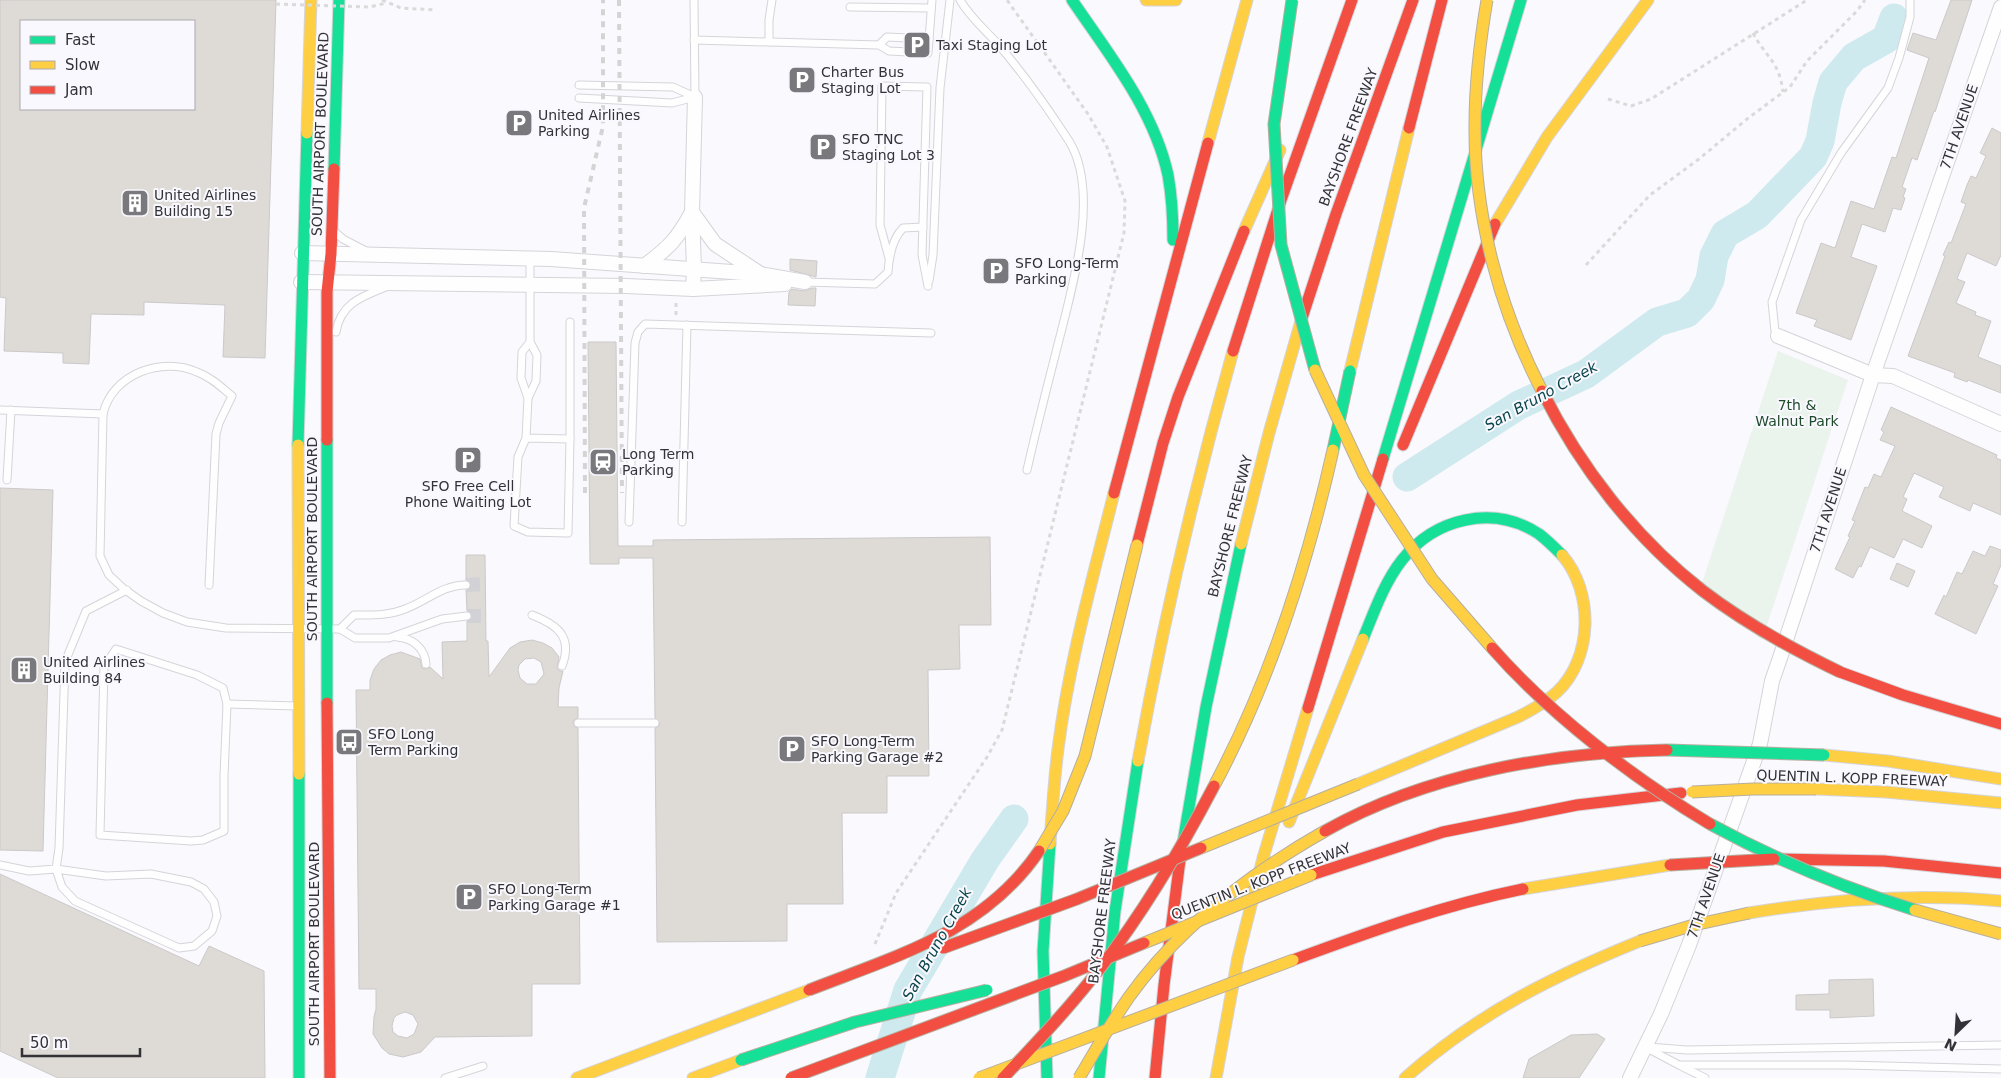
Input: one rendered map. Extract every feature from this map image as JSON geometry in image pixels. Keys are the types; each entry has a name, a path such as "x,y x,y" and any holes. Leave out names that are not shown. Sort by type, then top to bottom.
{"main road":[{"name":"SOUTH AIRPORT BOULEVARD","path":"299,1078 298,456 301,282 311,0"},
{"name":"SOUTH AIRPORT BOULEVARD","path":"330,1078 327,387 328,283 332,229 339,0"},
{"path":"1072,0 1139,103 1158,140 1165,164 1172,210 1172,244 1166,284 1149,363"},
{"path":"1146,0 1164,2 1176,0"},
{"path":"1047,1078 1044,1015 1044,932 1051,814 1058,749 1082,618 1247,0"},
{"path":"1292,0 1278,74 1274,142 1277,211 1286,275 1314,372 1342,435 1392,522 1431,578 1474,632 1539,698 1603,753 1680,806 1753,847 1830,882 1896,905 2001,934"},
{"name":"BAYSHORE FREEWAY","path":"1155,1078 1168,947 1190,791 1216,654 1241,541 1272,419 1300,325 1340,204 1413,0"},
{"path":"1005,1078 1096,973 1166,872 1224,768 1270,666 1301,574 1318,514 1414,104 1442,0"},
{"path":"1488,0 1481,38 1476,91 1475,143 1480,196 1488,246 1502,297 1518,344 1536,385 1564,435 1592,477 1626,519 1663,556 1705,592 1748,622 1791,648 1840,672 1903,695 2001,724"},
{"path":"1216,1078 1238,957 1263,858 1521,0"},
{"path":"1369,507 1397,457 1498,218 1547,137 1648,0"},
{"path":"1302,106 1351,4"},
{"name":"BAYSHORE FREEWAY","path":"1099,1078 1112,940 1128,827 1151,691 1178,564 1208,440 1238,335 1291,172 1351,4"},
{"path":"578,1078 809,990 916,948 946,934 995,900 1037,855 1064,812 1076,786 1161,452 1181,388 1263,185 1285,141"},
{"path":"809,990 954,944 1144,873 1358,784 1525,713 1557,692 1567,679 1583,645 1586,626 1585,607 1572,567 1559,550 1543,536 1526,526 1506,519 1468,518 1447,525 1429,535 1413,547 1399,563 1380,601 1284,836 1250,940 1218,1065"},
{"path":"1079,1078 1102,1037 1130,995 1167,952 1202,917 1243,882 1285,853 1331,827 1382,803 1429,786 1477,773 1583,754 1685,750 1824,756 1888,762 2001,779"},
{"name":"QUENTIN L. KOPP FREEWAY","path":"791,1078 1064,976 1312,875 1444,832 1577,805 1692,792 1816,789 1912,794 2001,802"},
{"path":"979,1078 1293,960 1401,922 1461,904 1566,880 1670,865 1723,860 1777,859 1884,861 2001,873"},
{"path":"1405,1078 1488,1013 1582,964 1640,941 1694,925 1800,904 1859,898 1935,896 2001,901"},
{"path":"1012,983 1064,976"},
{"path":"693,1078 855,1022 994,988"},
{"path":"1005,1078 1184,1002"}],"street":[{"name":"7TH AVENUE","path":"1630,1078 1661,1014 1689,945 1760,744 1772,681 1873,375 2001,7"},
{"path":"693,289 692,212 695,97"},
{"path":"644,266 666,250 680,233 692,212"},
{"path":"692,212 715,244 760,274"},
{"path":"302,253 530,258 760,274 805,282"},
{"path":"301,282 626,286 693,289 805,282"},
{"path":"1778,336 1873,375 1893,376 2001,424"}],"lane":[{"path":"694,0 695,97"},
{"path":"769,42 769,20 772,0"},
{"path":"889,258 880,225 882,86 927,87 922,255 928,286 933,255 940,88 950,0"},
{"path":"960,0 975,22 1021,72 1070,142 1080,165 1082,225 1077,267 1027,470"},
{"path":"1778,336 1775,331 1772,302 1801,220 1841,153 1888,88 1910,18 1910,0"},
{"path":"694,40 878,45 889,51 928,53 931,4 850,7"},
{"path":"878,45 887,37 929,39"},
{"path":"579,85 673,87 695,97"},
{"path":"579,98 672,103 695,97"},
{"path":"805,282 875,284 888,272 889,258 897,234 903,228 923,227"},
{"path":"332,229 343,239 362,249 386,256"},
{"path":"528,398 536,381 537,355 530,342 530,258"},
{"path":"327,387 337,323 353,302 394,284"},
{"path":"530,342 522,352 521,378 528,398 526,438 518,457 514,526 528,532 568,533 570,322"},
{"path":"629,522 634,343 638,332 645,324 930,333"},
{"path":"682,522 687,325"},
{"path":"209,585 216,434 219,423 232,396 212,379 196,371 178,366 144,370 110,394 103,414 100,556 109,574 142,602 163,613 187,622 218,628 340,629 355,638 406,638 416,644 424,654 426,664"},
{"path":"0,410 103,414"},
{"path":"7,480 11,410"},
{"path":"526,438 570,439"},
{"path":"340,629 354,615 396,612 411,607 445,588 466,585"},
{"path":"0,865 29,871 56,868 106,876 151,874 191,882 204,890 214,902 217,916 212,931 194,946 179,948 75,901 62,887 56,868 59,848 65,662 86,611 127,590"},
{"path":"532,615 548,621 561,632 567,652 562,666"},
{"path":"394,637 442,619 467,616"},
{"path":"116,649 197,675 222,688 227,704 224,831 203,840 191,841 100,835 104,668 116,649"},
{"path":"227,704 299,706"},
{"path":"578,723 655,723"},
{"path":"1645,1047 1687,1050 2001,1045"},
{"path":"1645,1047 1705,1078"},
{"path":"1679,1065 1882,1066 2001,1069"},
{"path":"445,1078 483,1066"}],"path":[{"path":"382,0 390,5 406,9 436,10"},
{"path":"276,4 370,7 391,0"},
{"path":"873,950 896,893 988,757 1002,730 1124,233 1125,201 1107,148 1088,114 1008,0"},
{"path":"1608,99 1631,106 1652,98 1807,0"},
{"path":"1586,265 1650,195 1790,87 1807,61 1865,0"},
{"path":"1753,33 1773,60 1781,75 1783,92"},
{"path":"676,298 676,316"}],"green space":[{"name":"7th & Walnut Park","path":"1778,351 1848,380 1762,640 1700,589"}],"building":[{"name":"United Airlines Building 15","path":"0,0 276,0 265,358 223,357 225,305 144,302 144,315 91,314 89,364 63,363 63,353 4,351 6,298 0,297"},
{"path":"1951,0 1972,0 1935,112 1917,160 1912,158 1902,187 1906,189 1901,210 1893,208 1885,232 1862,224 1851,257 1877,266 1851,340 1814,326 1817,320 1796,313 1821,243 1835,248 1851,201 1874,209 1892,157 1896,158 1929,58 1907,50 1913,33 1936,40"},
{"path":"1992,128 2001,133 2001,255 1996,266 1967,253 1957,279 1965,282 1956,303 1976,312 1975,315 1991,321 1978,357 2001,366 2001,393 1968,380 1967,382 1954,377 1955,373 1908,356 1945,256 1943,255 1949,242 1951,243 1966,204 1961,202 1967,185 1971,176 1976,178 1986,156 1980,153"},
{"path":"790,259 817,261 816,277 790,270"},
{"path":"816,288 815,306 788,305 789,292 792,289 804,291"},
{"name":"SFO Long-Term Parking Garage #2","path":"588,342 616,342 618,546 653,546 653,540 990,537 991,625 959,625 960,669 928,670 929,776 887,776 887,813 842,813 843,904 787,904 787,941 657,942 655,728 660,723 655,718 653,558 619,558 619,564 590,564"},
{"path":"1891,407 1997,455 1996,458 2001,460 2001,515 1973,503 1970,511 1939,497 1944,487 1914,473 1903,497 1907,499 1902,511 1932,526 1922,548 1903,539 1894,558 1870,547 1861,567 1859,566 1853,578 1835,569 1850,537 1848,536 1855,521 1852,520 1865,487 1868,488 1874,474 1881,477 1895,446 1880,440 1884,432 1881,430"},
{"name":"United Airlines Building 84","path":"0,488 53,490 43,851 0,850"},
{"path":"1990,546 2001,550 2001,565 1993,584 1998,586 1976,634 1935,614 1944,595 1946,597 1957,572 1962,574 1973,551 1985,556"},
{"name":"SFO Long-Term Parking Garage #1","path":"466,555 485,555 486,641 488,641 489,677 510,648 520,642 532,640 543,643 552,648 559,657 557,668 563,671 559,688 558,707 578,707 578,718 573,723 578,728 580,984 532,984 532,1036 435,1037 421,1052 403,1057 389,1054 382,1048 373,1034 376,989 359,989 356,690 370,690 370,680 374,669 381,660 401,652 420,659 422,668 430,667 443,679 442,642 467,641 467,621 472,618 471,612 467,611 466,590 471,585 466,580","holes":["534,658 541,662 544,674 536,684 527,684 520,678 519,665 525,659","405,1012 413,1015 418,1024 414,1034 407,1038 398,1036 393,1032 392,1026 394,1018"]},
{"path":"1897,563 1915,571 1908,587 1890,579"},
{"path":"0,874 199,966 209,946 264,971 265,1078 58,1078 0,1051"},
{"path":"1873,979 1874,1016 1830,1018 1830,1010 1796,1010 1796,995 1829,994 1829,980"},
{"path":"1597,1034 1605,1039 1579,1078 1523,1078 1529,1059 1571,1035"}],"waterway":[{"name":"San Bruno Creek","path":"1407,477 1519,405 1586,374 1657,322 1687,313 1701,299 1710,280 1714,256 1725,234 1757,215 1813,157 1820,141 1833,82 1854,57 1886,39 1894,18"},
{"name":"San Bruno Creek","path":"880,1078 908,990 985,860 1014,819"}],"tunnel":[{"path":"466,585 485,584"},
{"path":"467,616 486,616"}],"railway":[{"path":"585,493 584,208 603,126 603,0"},
{"path":"619,0 622,493"}],"traffic: fast":[{"path":"334,169 339,0"},
{"path":"1072,0 1115,62 1141,105 1152,128 1168,175 1173,240"},
{"path":"1292,0 1274,124 1281,245 1315,370"},
{"path":"1383,459 1521,0"},
{"path":"298,445 307,133"},
{"path":"1333,450 1350,371"},
{"path":"327,440 327,703"},
{"path":"1363,639 1375,608 1402,560 1415,546 1431,534 1448,525 1484,518 1503,520 1521,525 1539,534 1562,555"},
{"path":"1180,860 1206,707 1241,544"},
{"path":"1667,750 1824,755"},
{"path":"1099,1078 1115,911 1138,761"},
{"path":"299,774 299,1078"},
{"path":"1710,824 1760,850 1811,872 1915,910"},
{"path":"1047,1078 1043,951 1050,844"},
{"path":"741,1060 855,1022 987,990"}],"traffic: slow":[{"path":"307,133 311,0"},
{"path":"1146,0 1176,0"},
{"path":"1208,143 1247,0"},
{"path":"1487,0 1478,62 1475,109 1479,194 1492,262 1502,295 1527,360 1542,391"},
{"path":"1495,224 1547,137 1648,0"},
{"path":"1350,371 1409,128"},
{"path":"1244,231 1280,150"},
{"path":"1241,544 1269,433 1301,321"},
{"path":"1138,761 1181,555 1233,351"},
{"path":"1315,370 1364,475 1432,579 1492,648"},
{"path":"298,445 299,774"},
{"path":"1214,786 1253,706 1285,622 1299,580 1333,450"},
{"path":"1050,844 1053,796 1068,684 1114,493"},
{"path":"1039,851 1063,811 1085,756 1137,545"},
{"path":"1358,784 1518,717 1548,700 1557,692 1569,678 1577,661 1583,643 1585,625 1580,587 1562,555"},
{"path":"1289,822 1363,639"},
{"path":"1216,1078 1238,957 1263,858 1308,708"},
{"path":"1824,755 1888,761 2001,779"},
{"path":"1201,848 1358,784"},
{"path":"1692,792 1753,789 1816,789"},
{"path":"1816,789 1886,792 2001,803"},
{"path":"1079,1078 1129,997 1170,947 1193,925 1244,884 1297,847 1325,831"},
{"path":"1523,889 1670,865"},
{"path":"1144,943 1311,875"},
{"path":"1749,913 1812,904 1875,899 1938,898 2001,901"},
{"path":"1915,910 2001,934"},
{"path":"1640,941 1694,925 1749,913"},
{"path":"1405,1078 1460,1035 1516,999 1546,983 1640,941"},
{"path":"979,1078 1293,960"},
{"path":"577,1078 809,990"},
{"path":"693,1078 741,1060"}],"traffic: jam":[{"path":"1233,351 1281,200 1352,0"},
{"path":"1301,321 1336,214 1413,0"},
{"path":"1409,128 1442,0"},
{"path":"1114,493 1208,143"},
{"path":"327,440 327,292 331,254 334,169"},
{"path":"1403,445 1495,224"},
{"path":"1137,545 1163,443 1178,397 1244,231"},
{"path":"1542,391 1557,419 1592,474 1611,500 1654,548 1703,591 1735,614 1787,645 1840,672"},
{"path":"1308,708 1383,459"},
{"path":"1492,648 1540,697 1594,744 1652,787 1710,824"},
{"path":"1840,672 1903,695 2001,724"},
{"path":"327,703 330,1078"},
{"path":"1325,831 1364,811 1405,795 1447,781 1491,770 1579,755 1667,750"},
{"path":"1003,1078 1066,1010 1133,924 1162,879 1214,786"},
{"path":"1311,875 1443,832 1577,805 1681,793"},
{"path":"943,948 1077,899 1201,848"},
{"path":"809,990 906,952 965,922 992,902 1017,879 1039,851"},
{"path":"1670,865 1774,859"},
{"path":"1777,859 1884,861 2001,873"},
{"path":"1155,1078 1164,985 1180,860"},
{"path":"1293,960 1378,929 1436,911 1523,889"},
{"path":"791,1078 1064,976 1144,943"}],"place":[{"name":"Taxi Staging Lot","path":"917,45"},
{"name":"Charter Bus Staging Lot","path":"802,80"},
{"name":"United Airlines Parking","path":"519,123"},
{"name":"SFO TNC Staging Lot 3","path":"823,147"},
{"name":"United Airlines Building 15","path":"135,203"},
{"name":"SFO Long-Term Parking","path":"996,271"},
{"name":"SFO Free Cell Phone Waiting Lot","path":"468,460"},
{"name":"Long Term Parking","path":"603,462"},
{"name":"United Airlines Building 84","path":"24,670"},
{"name":"SFO Long Term Parking","path":"349,742"},
{"name":"SFO Long-Term Parking Garage #2","path":"792,749"},
{"name":"SFO Long-Term Parking Garage #1","path":"469,897"}]}
